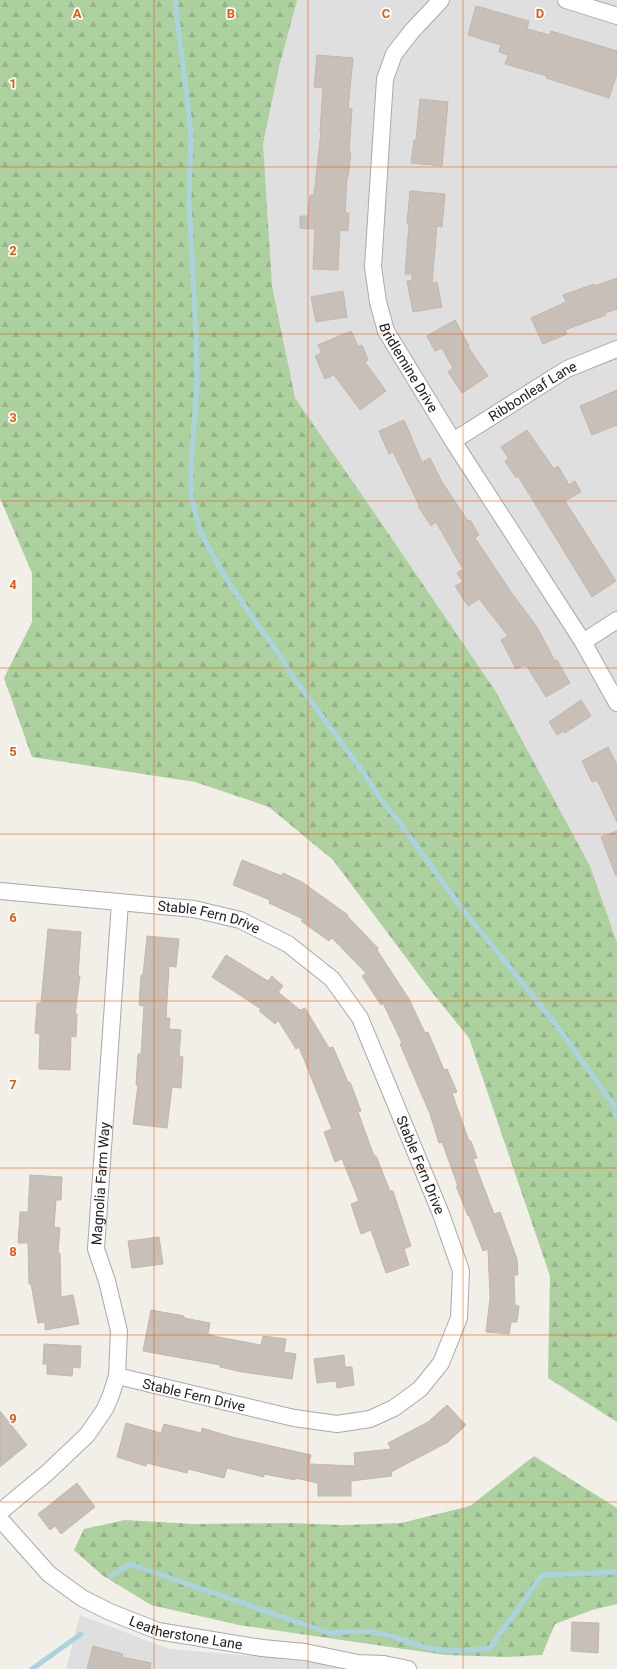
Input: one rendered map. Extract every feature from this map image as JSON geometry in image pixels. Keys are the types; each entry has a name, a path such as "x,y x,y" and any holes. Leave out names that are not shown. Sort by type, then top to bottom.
{"street":[{"name":"Bridlemine Drive","path":"441,0 412,31 394,54 385,79 373,267 378,302 386,331 453,441 583,642 617,703"},
{"path":"566,0 617,16"},
{"name":"Ribbonleaf Lane","path":"453,441 567,369 617,349"},
{"path":"583,642 617,620"},
{"name":"Stable Fern Drive","path":"0,891 194,909 240,920 288,944 332,979 360,1018 441,1214 461,1271 459,1318 441,1363 420,1389 394,1408 370,1419 337,1424 294,1418 118,1376"},
{"name":"Magnolia Farm Way","path":"0,1512 47,1473 87,1435 105,1409 118,1376 119,1331 96,1249 120,902"},
{"name":"Leatherstone Lane","path":"0,1519 49,1574 82,1598 110,1612 151,1628 162,1632 184,1636 262,1648 305,1652 358,1663 384,1664 408,1669"}],"shaded area":[{"path":"237,0 617,0 617,1129 255,382"},
{"path":"80,1615 169,1649 276,1658 362,1669 66,1669"}],"green space":[{"path":"0,0 297,0 279,67 263,144 272,286 295,398 496,692 590,866 617,943 617,1422 548,1378 550,1276 469,1038 431,991 333,860 269,807 195,782 32,757 4,678 32,622 32,573 0,498"},
{"path":"534,1456 617,1508 617,1604 592,1610 555,1624 542,1655 508,1657 445,1655 239,1625 151,1605 102,1575 74,1550 84,1529 125,1520 194,1524 290,1523 343,1525 401,1523 470,1506"}],"building":[{"path":"476,6 529,21 527,29 550,35 551,31 617,51 617,74 609,98 546,78 547,76 505,64 508,55 499,52 501,45 468,35"},
{"path":"317,55 353,58 348,109 352,109 349,152 351,153 347,177 345,213 349,213 348,231 340,230 338,270 313,269 315,229 300,228 300,216 308,216 310,195 314,195 321,131 323,88 314,87"},
{"path":"420,99 448,102 442,166 411,163 414,140 416,140"},
{"path":"410,191 445,194 442,227 437,226 432,283 437,282 442,307 413,312 407,281 412,280 412,274 405,274"},
{"path":"617,278 617,309 605,313 606,315 565,330 567,334 543,344 531,318 566,302 563,295"},
{"path":"343,291 347,317 316,322 311,297"},
{"path":"455,320 469,346 468,347 488,376 462,393 448,372 453,368 442,348 435,351 427,336"},
{"path":"351,331 358,346 362,345 368,360 365,362 386,391 360,410 334,375 325,379 315,356 322,353 318,345"},
{"path":"617,390 617,425 592,435 580,406"},
{"path":"404,420 422,462 430,458 442,482 468,521 470,520 479,535 475,538 511,592 537,627 555,661 557,660 570,683 546,697 526,665 516,669 501,640 508,636 479,599 468,606 455,586 463,582 457,573 463,569 436,522 431,526 418,506 419,505 393,452 389,454 379,431"},
{"path":"527,430 554,469 558,466 569,485 575,481 581,492 565,501 616,581 592,597 518,476 516,478 505,461 509,459 501,447"},
{"path":"581,700 591,716 565,733 564,731 557,735 549,722"},
{"path":"608,747 617,765 617,822 597,780 592,782 582,761"},
{"path":"617,831 617,876 616,876 601,837"},
{"path":"242,860 282,876 283,873 302,882 348,915 347,916 378,948 377,950 409,999 425,1033 428,1032 444,1070 447,1069 457,1092 452,1093 469,1141 471,1141 477,1158 473,1159 494,1214 500,1212 517,1259 518,1275 514,1275 515,1305 519,1306 517,1322 511,1322 509,1334 486,1332 490,1298 488,1249 483,1251 469,1215 468,1216 456,1186 458,1186 442,1142 439,1143 430,1114 400,1044 402,1043 383,1003 381,1005 362,976 366,973 332,938 329,941 301,921 303,919 269,903 270,900 233,885"},
{"path":"48,929 81,932 78,976 80,976 75,1014 77,1014 76,1037 71,1036 70,1070 39,1069 40,1034 35,1033 37,1003 41,1003"},
{"path":"147,936 179,939 176,967 169,966 166,1018 170,1018 169,1029 181,1030 179,1056 183,1057 181,1088 172,1087 167,1128 133,1124 138,1085 136,1085 138,1054 141,1054 144,1006 139,1005 141,975 143,975"},
{"path":"226,955 268,981 272,976 283,986 278,992 300,1010 305,1008 329,1048 333,1047 348,1082 350,1082 361,1111 358,1112 374,1156 376,1156 390,1191 393,1191 411,1246 404,1249 409,1265 386,1273 371,1230 361,1234 351,1204 359,1201 342,1159 335,1162 324,1132 332,1129 299,1047 296,1049 278,1020 275,1024 259,1011 261,1009 212,977"},
{"path":"30,1175 62,1177 61,1200 56,1200 54,1227 60,1228 58,1253 60,1253 61,1297 73,1295 79,1324 45,1330 45,1322 38,1323 31,1284 29,1284 28,1243 18,1243 20,1212 28,1212"},
{"path":"159,1237 163,1264 132,1268 128,1241"},
{"path":"151,1310 184,1316 184,1318 210,1323 208,1334 218,1337 261,1345 263,1336 286,1339 284,1352 296,1354 292,1379 242,1372 220,1367 220,1365 143,1351"},
{"path":"44,1344 81,1346 80,1368 73,1367 72,1376 47,1374 47,1364 43,1364"},
{"path":"344,1355 345,1367 352,1367 354,1385 337,1388 336,1381 317,1383 314,1359"},
{"path":"447,1405 466,1425 448,1442 391,1472 392,1476 351,1481 351,1496 318,1496 318,1483 295,1478 295,1480 264,1474 264,1477 227,1468 224,1478 188,1469 187,1473 147,1463 146,1466 117,1457 126,1423 161,1433 164,1424 201,1433 202,1428 232,1437 311,1455 309,1464 355,1466 354,1453 391,1449 388,1443 428,1422"},
{"path":"0,1411 27,1445 0,1467"},
{"path":"77,1483 95,1507 61,1534 55,1526 50,1530 38,1514"},
{"path":"572,1622 599,1623 598,1653 571,1651"},
{"path":"93,1646 123,1654 122,1657 151,1663 150,1669 87,1669"}],"waterway":[{"path":"175,0 191,133 189,202 197,382 191,467 191,496 200,531 225,577 281,657 293,677 460,906 557,1026 613,1104 617,1117"},
{"path":"111,1576 130,1564 329,1633 372,1632 388,1635 417,1645 445,1650 462,1651 490,1648 542,1575 617,1572"},
{"path":"32,1669 81,1634"}]}
